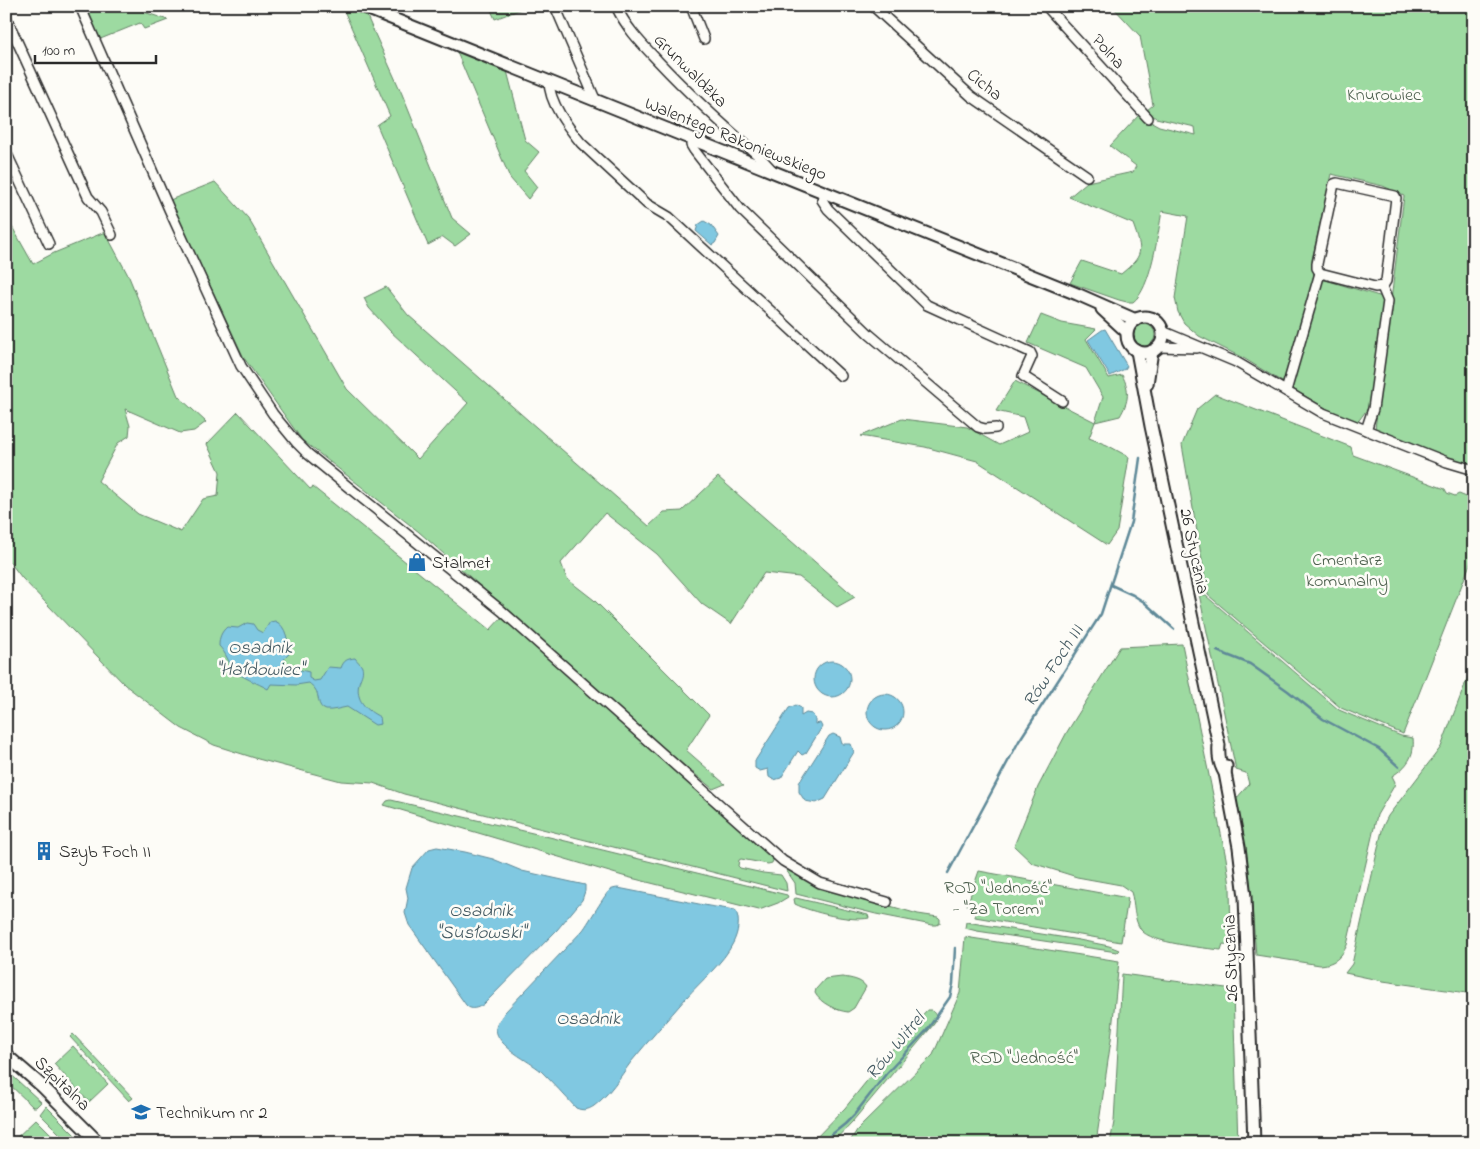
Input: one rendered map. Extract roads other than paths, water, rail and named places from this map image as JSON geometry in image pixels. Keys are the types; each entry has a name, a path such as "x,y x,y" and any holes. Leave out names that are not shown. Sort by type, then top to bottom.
{"street":[{"path":"80,6 144,155 241,366 273,414 296,442 308,454 502,611 783,861 820,883 887,902"},
{"name":"Walentego Rakoniewskiego","path":"361,6 1077,294 1136,320"},
{"path":"555,6 595,99"},
{"name":"Grunwaldzka","path":"616,6 633,34 671,75 761,158 772,171"},
{"path":"691,6 704,39"},
{"name":"Cicha","path":"873,6 971,96 1087,176"},
{"name":"Polna","path":"1046,6 1148,118"},
{"path":"6,17 88,197 101,212 112,235"},
{"path":"549,81 552,98 572,133 581,143 647,204 669,217 842,376"},
{"path":"691,139 691,145 694,150 740,209 869,334 978,427 985,429 996,428"},
{"path":"6,152 49,244"},
{"path":"1337,183 1393,195 1396,198 1386,281 1382,287 1374,287 1320,273 1317,268 1334,184 1337,183"},
{"path":"824,192 822,200 828,209 927,305 1030,352 1032,356 1023,376 1062,400"},
{"path":"1286,391 1320,273"},
{"path":"1366,430 1373,409 1388,301 1382,287"},
{"name":"Walentego Rakoniewskiego","path":"1097,304 1127,332"},
{"path":"1155,349 1162,340 1162,331 1157,322 1151,318 1144,318 1132,323 1127,332 1128,341 1137,351 1144,353 1155,349 1200,348"},
{"path":"1162,331 1236,362 1323,413 1447,462 1474,470"},
{"name":"26 Stycznia","path":"1146,393 1155,349"},
{"name":"26 Stycznia","path":"1137,351 1151,426 1219,745 1226,765 1225,773 1239,847 1245,898 1254,1143"},
{"name":"Szpitalna","path":"6,1055 36,1080 94,1141"}],"water":[{"path":"704,221 711,225 719,236 712,245 696,231 698,225"},
{"path":"1105,329 1127,366 1125,369 1110,376 1088,340"},
{"name":"Osadnik \"Hałdowiec\"","path":"275,621 279,623 286,635 289,654 283,664 289,672 301,670 309,672 309,678 314,681 320,680 328,667 341,668 346,660 355,658 362,669 358,689 360,699 366,708 380,717 381,724 375,725 347,707 326,710 319,704 314,687 309,683 296,685 271,684 268,689 236,672 219,646 219,640 225,629 227,627 238,628 247,623 253,624 257,630 263,633 270,622"},
{"path":"832,661 839,662 845,666 849,672 849,686 845,692 839,696 832,697 825,696 819,692 815,686 814,679 815,672 819,666 825,662"},
{"path":"885,694 892,695 898,699 902,705 902,719 898,725 892,729 885,730 878,729 872,725 868,719 867,712 868,705 872,699 878,695"},
{"path":"796,705 801,708 801,716 806,713 812,714 815,724 820,723 822,727 806,753 802,755 798,751 781,778 774,780 769,777 768,769 760,771 755,768 755,761 789,708"},
{"path":"833,734 840,737 842,744 851,744 854,752 825,799 816,803 805,801 799,792 799,783 829,736"},
{"name":"Osadnik \"Susłowski\"","path":"437,847 493,859 522,871 585,885 582,900 557,930 484,1004 475,1008 470,1008 466,1005 409,925 405,913 408,898 406,888 412,868 429,849"},
{"name":"Osadnik","path":"618,888 735,910 738,918 737,931 733,943 724,957 631,1062 609,1091 594,1106 581,1110 576,1108 541,1071 508,1048 498,1036 496,1027 505,1012 583,930 608,893"}],"waterway":[{"name":"Rów Foch III","path":"948,873 1019,741 1101,614 1131,522 1140,458"},
{"path":"1111,585 1144,602 1174,629"},
{"path":"1217,651 1250,664 1323,719 1379,749 1399,767"},
{"name":"Rów Witrel","path":"821,1143 854,1115 886,1074 927,1030 950,997 953,984 955,948"}],"place":[{"name":"Stalmet","path":"417,562"},
{"name":"Szyb Foch II","path":"44,851"},
{"name":"Technikum nr 2","path":"141,1112"}],"park label":[{"name":"Knurowiec","path":"1384,94"},
{"name":"Cmentarz komunalny","path":"1347,569"},
{"name":"ROD \"Jedność\" - \"Za Torem\"","path":"998,898"},
{"name":"ROD \"Jedność\"","path":"1024,1057"}]}
